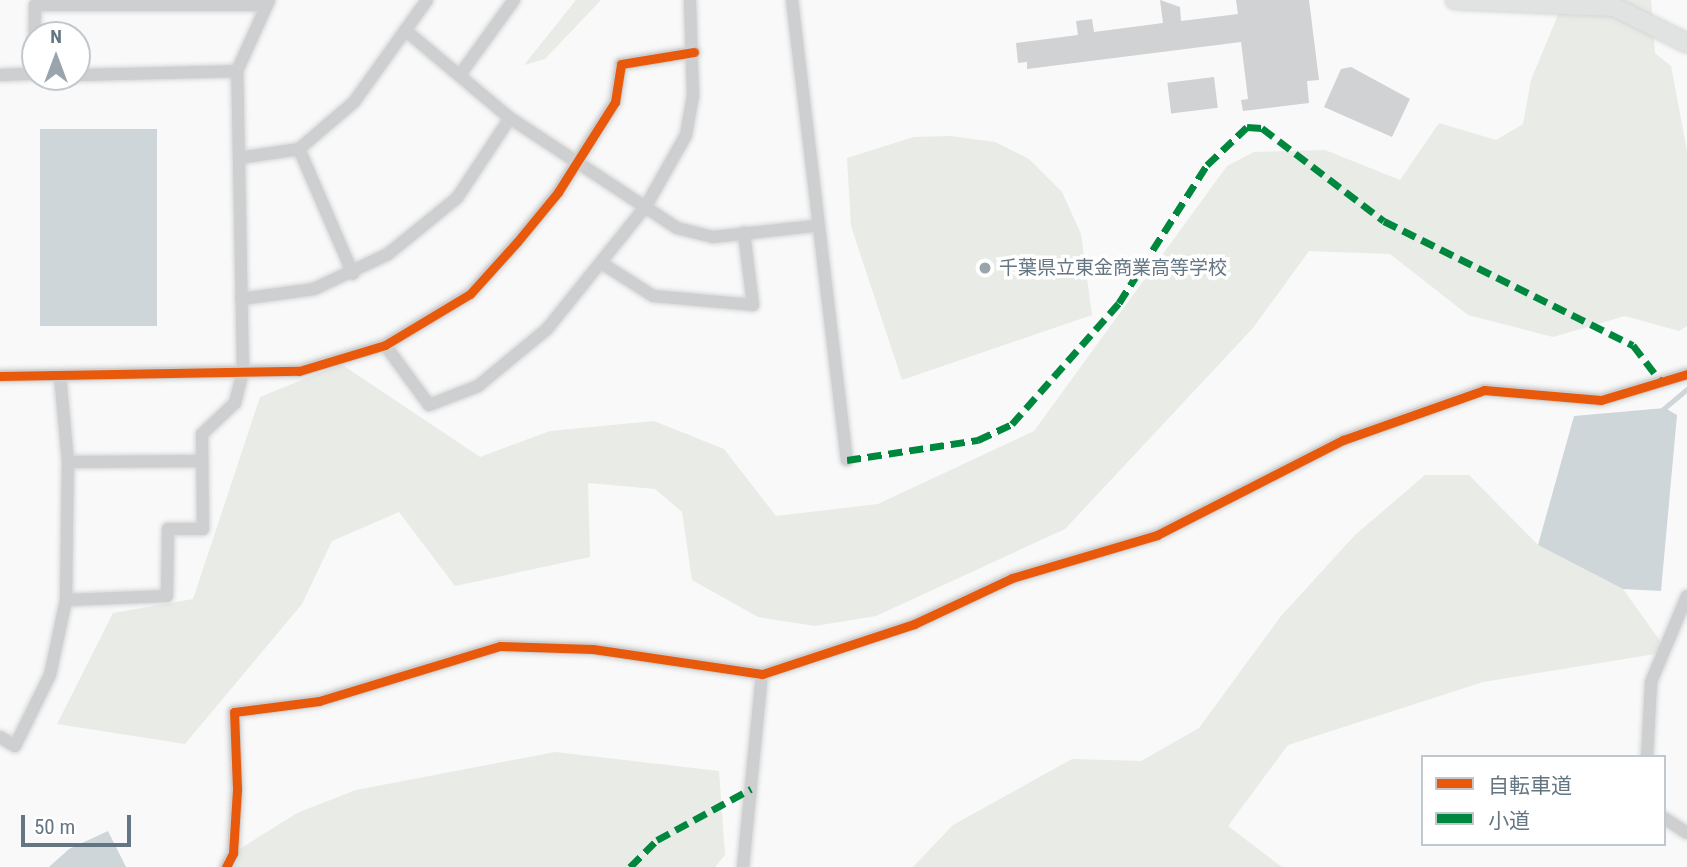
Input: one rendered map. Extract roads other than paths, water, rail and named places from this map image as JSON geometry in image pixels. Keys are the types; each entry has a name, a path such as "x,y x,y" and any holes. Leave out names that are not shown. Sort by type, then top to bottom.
{"street":[{"path":"239,158 299,149 354,102 427,0"},
{"path":"462,72 514,0"},
{"path":"386,345 429,405 478,386 547,329 603,264 646,206 686,135 694,52 690,0"},
{"path":"792,0 815,226 847,460"},
{"path":"1455,0 1614,7 1687,43"},
{"path":"35,21 35,5 268,3 237,71 243,371 235,403 202,434 200,461 203,528 168,528 167,596 66,600"},
{"path":"405,30 462,72 510,118 578,159 677,228 713,237 815,226"},
{"path":"0,376 299,371 386,345 470,294 558,192 615,102 621,64 694,52"},
{"path":"91,75 237,71"},
{"path":"0,75 21,74"},
{"path":"242,299 314,289 353,274 457,198 510,118"},
{"path":"299,149 353,274"},
{"path":"603,264 653,296 753,306 744,233"},
{"path":"0,737 15,747 50,675 66,600 68,462 60,374"},
{"path":"226,867 235,814 234,712 319,701 500,646 593,649 762,674 914,624 1012,578 1157,535 1343,440 1484,390 1601,400 1687,374"},
{"path":"68,462 200,461"},
{"path":"1647,755 1651,682 1687,596"},
{"path":"743,867 762,674"},
{"path":"1666,818 1687,833"}],"waterway":[{"path":"1661,411 1687,389"}],"place":[{"name":"千葉県立東金商業高等学校","path":"985,268"}]}
